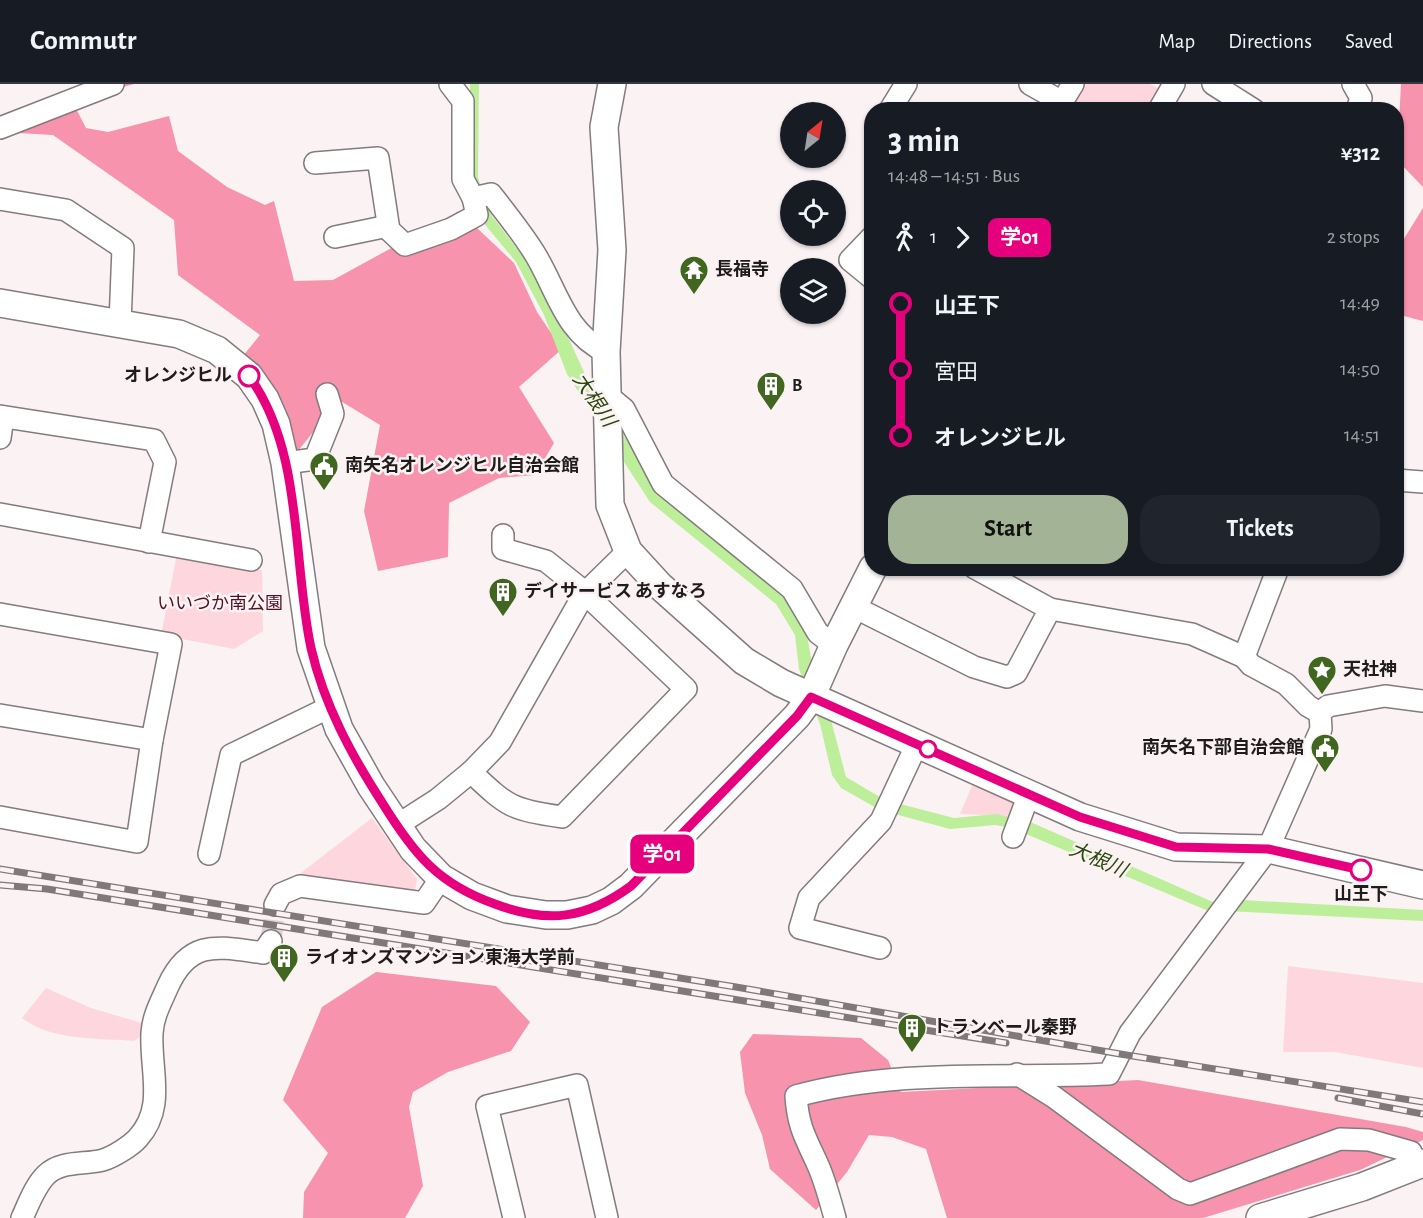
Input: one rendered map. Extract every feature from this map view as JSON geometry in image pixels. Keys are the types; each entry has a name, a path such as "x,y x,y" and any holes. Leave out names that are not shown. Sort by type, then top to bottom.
{"street":[{"path":"0,128 113,84"},
{"path":"450,84 463,101 463,179 480,196"},
{"path":"612,84 604,127 612,250 606,352 610,504 628,551 660,586 744,661 811,697 917,744 1025,805 1080,817 1176,847 1268,849 1423,885"},
{"path":"895,102 906,84"},
{"path":"1030,84 1062,102 1073,84"},
{"path":"1164,102 1174,84"},
{"path":"1212,84 1241,102"},
{"path":"1353,84 1361,98 1360,102"},
{"path":"315,163 354,152 378,158 388,226 405,245 451,229 477,215 480,196"},
{"path":"480,196 491,194 534,253 577,333 589,344 606,352"},
{"path":"0,199 66,210 123,248 120,323"},
{"path":"334,237 388,226"},
{"path":"864,245 850,260 864,271"},
{"path":"0,303 179,334 217,350 249,376 265,399 276,424 285,464 311,648 339,729 396,826 426,865 441,878 472,896 507,909 567,915 592,910 631,886 797,716 811,697 834,645 869,576"},
{"path":"285,464 315,459 333,414 327,394"},
{"path":"606,399 624,410 663,484 792,589 818,633 834,645"},
{"path":"1,424 154,440 165,462 149,542"},
{"path":"1404,481 1423,482"},
{"path":"0,514 251,560"},
{"path":"471,772 501,801 517,810 562,817 686,689 546,561 502,549"},
{"path":"396,826 438,799 471,772 500,742 584,594 628,551"},
{"path":"990,576 1050,609 1192,634 1244,657 1251,665 1286,684 1308,706 1320,713"},
{"path":"1244,657 1275,576"},
{"path":"855,608 974,666 1007,677 1016,673 1050,609"},
{"path":"0,614 171,644 152,740 137,842 0,818"},
{"path":"1320,713 1328,706 1385,696 1423,701"},
{"path":"209,854 231,755 330,707"},
{"path":"834,1218 817,1164 804,1142 798,1121 796,1096 822,1089 933,1077 1109,1074 1130,1033 1268,849 1321,729 1320,713"},
{"path":"0,715 152,740"},
{"path":"880,948 800,928 809,898 887,808 917,744"},
{"path":"1013,837 1025,805"},
{"path":"275,905 281,894 300,886 424,903 441,878"},
{"path":"21,1218 38,1184 48,1172 69,1164 104,1160 137,1139 155,1107 152,1034 154,1017 171,980 185,958 197,951 216,947 263,953 271,941"},
{"path":"1017,1074 1054,1097 1178,1189 1191,1194 1340,1139 1369,1140 1417,1158"},
{"path":"514,1218 487,1106 577,1085 607,1218"},
{"path":"1260,1218 1362,1187 1417,1158"}],"green space":[{"path":"1082,84 1150,84 1161,90 1154,102 1072,102"},
{"name":"いいづか南公園","path":"177,554 262,570 263,631 234,649 161,635"},
{"path":"974,781 1016,801 1010,816 960,814"},
{"path":"372,818 417,879 414,896 293,879"},
{"path":"1288,966 1423,983 1423,1068 1335,1052 1283,1052"},
{"path":"46,988 91,1008 145,1024 144,1033 134,1041 76,1037 47,1031 22,1018"}],"shaded area":[{"path":"101,84 134,84 72,101 86,128 108,132 169,116 178,151 227,187 265,205 274,201 294,281 333,280 459,211 514,263 537,312 562,349 519,387 554,443 535,475 499,478 449,503 448,557 378,571 364,511 380,425 339,400 293,457 242,357 260,335 178,275 174,220 53,135 0,132"},
{"path":"1401,84 1423,84 1423,187 1404,167 1404,102 1400,102"},
{"path":"1423,208 1423,321 1404,316 1404,239"},
{"path":"376,972 496,986 530,1022 511,1051 448,1072 413,1092 409,1107 423,1186 405,1218 303,1218 304,1192 328,1153 283,1100 322,1007"},
{"path":"753,1034 861,1038 888,1060 901,1092 1138,1080 1406,1127 1423,1132 1423,1140 1360,1170 1203,1218 947,1218 926,1149 892,1137 869,1135 847,1172 816,1210 770,1169 762,1135 745,1093 740,1052"}],"water":[{"name":"大根川","path":"470,84 479,84 478,178 492,216 525,259 555,309 591,387 660,490 780,588 805,625 813,668 831,720 846,777 885,800 954,818 996,814 1028,821 1213,902 1242,900 1423,910 1423,921 1206,910 1012,828 995,825 950,829 880,810 841,788 832,775 820,724 799,669 795,635 776,604 650,502 567,374 544,315 516,262 482,221 471,180"}],"tunnel":[{"path":"271,941 275,905"}],"railway":[{"path":"0,869 736,987 1120,1054 1423,1102"},
{"path":"0,885 47,889 1006,1043"},
{"path":"1338,1098 1423,1114"}],"bus line":[{"name":"学01","path":"249,376 265,399 276,424 285,464 311,648 339,729 371,786 413,849 441,878 472,896 507,909 546,915 567,915 592,910 611,901 631,886 797,716 811,697 1080,817 1176,847 1268,849 1361,870"}],"place":[{"name":"長福寺","path":"694,296"},
{"name":"オレンジヒル","path":"249,376"},
{"name":"B","path":"771,412"},
{"name":"南矢名オレンジヒル自治会館","path":"324,492"},
{"name":"デイサービス あすなろ","path":"503,618"},
{"name":"天社神","path":"1322,696"},
{"name":"南矢名下部自治会館","path":"1325,774"},
{"name":"山王下","path":"1361,870"},
{"name":"ライオンズマンション東海大学前","path":"284,984"},
{"name":"トランベール秦野","path":"912,1054"}]}
